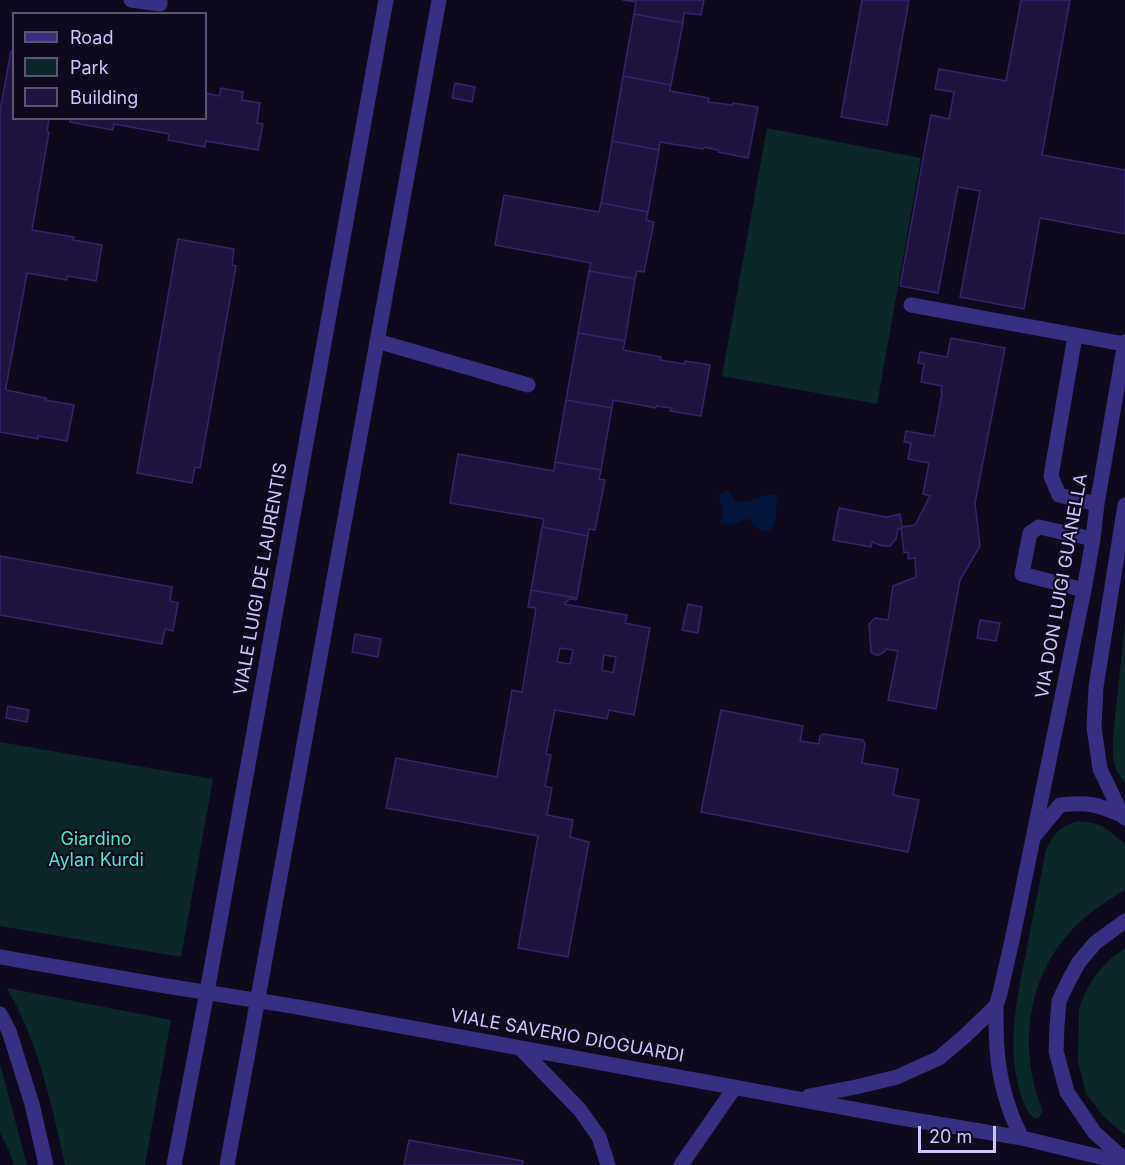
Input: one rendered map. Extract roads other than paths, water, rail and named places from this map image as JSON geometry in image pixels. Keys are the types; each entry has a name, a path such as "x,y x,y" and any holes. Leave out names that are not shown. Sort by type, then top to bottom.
{"street":[{"path":"131,0 160,4 160,0"},
{"name":"VIALE LUIGI DE LAURENTIS","path":"174,1165 386,0"},
{"path":"226,1165 439,0"},
{"path":"911,305 1075,336 1125,343"},
{"path":"1075,336 1051,476 1059,495 1097,504"},
{"path":"377,341 528,385"},
{"name":"VIA DON LUIGI GUANELLA","path":"1022,1138 1013,1121 1001,1078 997,1049 996,1006 1007,966 1084,590 1125,343"},
{"name":"VIA DON LUIGI GUANELLA","path":"1123,816 1100,769 1094,727 1096,687 1125,505"},
{"path":"1084,590 1022,574 1030,534 1039,527 1093,539"},
{"name":"VIA DON LUIGI GUANELLA","path":"1034,836 1060,805 1083,803 1100,806 1123,816"},
{"path":"1125,921 1095,944 1079,962 1059,1001 1056,1035 1056,1051 1067,1092 1094,1132 1125,1161"},
{"name":"VIALE SAVERIO DIOGUARDI","path":"0,957 1022,1138 1125,1161"},
{"path":"794,1097 825,1094 897,1077 939,1058 996,1006"},
{"path":"0,1014 9,1031 32,1104 46,1165"},
{"path":"520,1048 580,1110 599,1137 608,1165"},
{"path":"681,1165 735,1087"}],"water":[{"path":"724,491 729,491 739,502 765,495 777,495 776,518 772,528 764,531 747,518 734,524 720,524 723,512 719,496"}],"park label":[{"name":"Giardino Aylan Kurdi","path":"96,850"}]}
